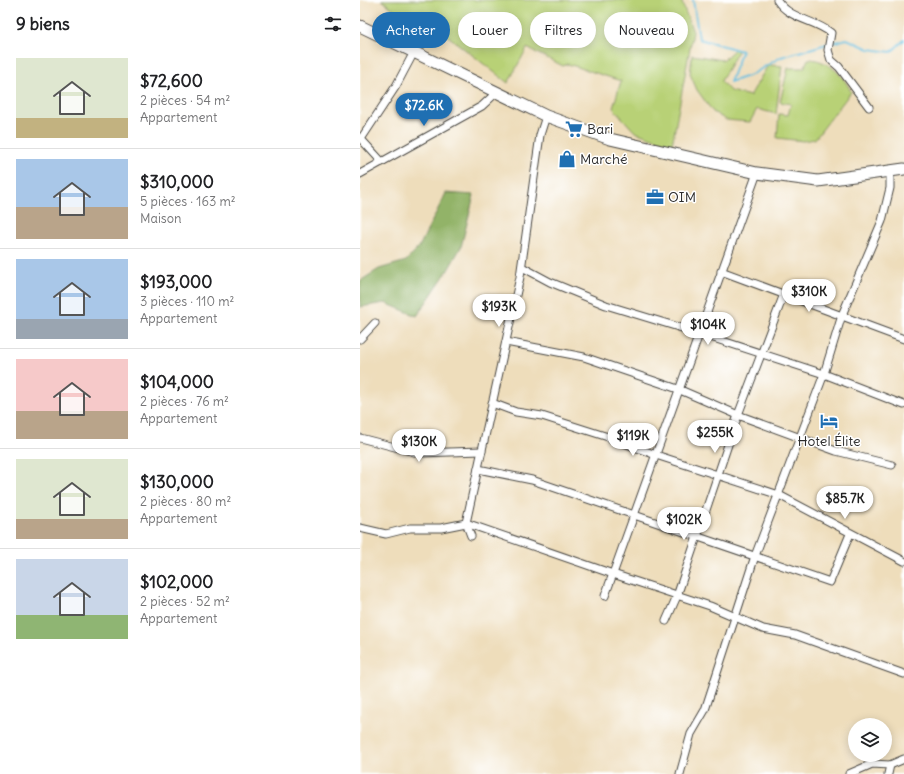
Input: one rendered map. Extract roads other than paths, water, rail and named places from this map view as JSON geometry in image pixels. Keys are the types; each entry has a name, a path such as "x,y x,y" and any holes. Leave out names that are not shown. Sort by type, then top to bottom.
{"highway":[{"path":"360,26 546,116 610,139 756,173 818,181 904,169"}],"street":[{"path":"777,0 785,10 828,31 831,36 828,50 831,60 839,67 869,107"},
{"path":"382,162 361,138 396,86 414,52"},
{"path":"360,174 482,106 497,92"},
{"path":"471,536 466,523 522,267 540,135 546,116"},
{"path":"680,774 691,734 707,702 734,616 755,556 824,374 842,315 882,221 890,188 890,172"},
{"path":"605,596 756,173"},
{"path":"522,267 550,282 606,305 762,353 824,374 904,405"},
{"path":"721,272 842,315 863,326 904,339"},
{"path":"666,621 677,596 738,415 784,294"},
{"path":"360,339 375,323"},
{"path":"506,342 584,357 678,389 738,415 836,451 892,465"},
{"path":"492,403 516,412 542,416 608,437 656,455 779,495 850,534 904,561"},
{"path":"360,438 418,453 482,451"},
{"path":"478,469 532,480 830,582 850,534"},
{"path":"360,528 386,534 410,528 441,528 466,523 734,616 763,629 795,635 904,674"},
{"path":"849,774 872,764 890,765 904,759"},
{"path":"888,774 890,765"}],"waterway":[{"path":"693,0 699,39 742,51 730,82 751,75 781,57 827,44"},
{"path":"831,43 847,39 869,49 891,52 904,40"}],"place":[{"name":"Bari","path":"574,129"},
{"name":"Marché","path":"567,159"},
{"name":"OIM","path":"655,197"},
{"name":"Hotel Élite","path":"829,421"}]}
